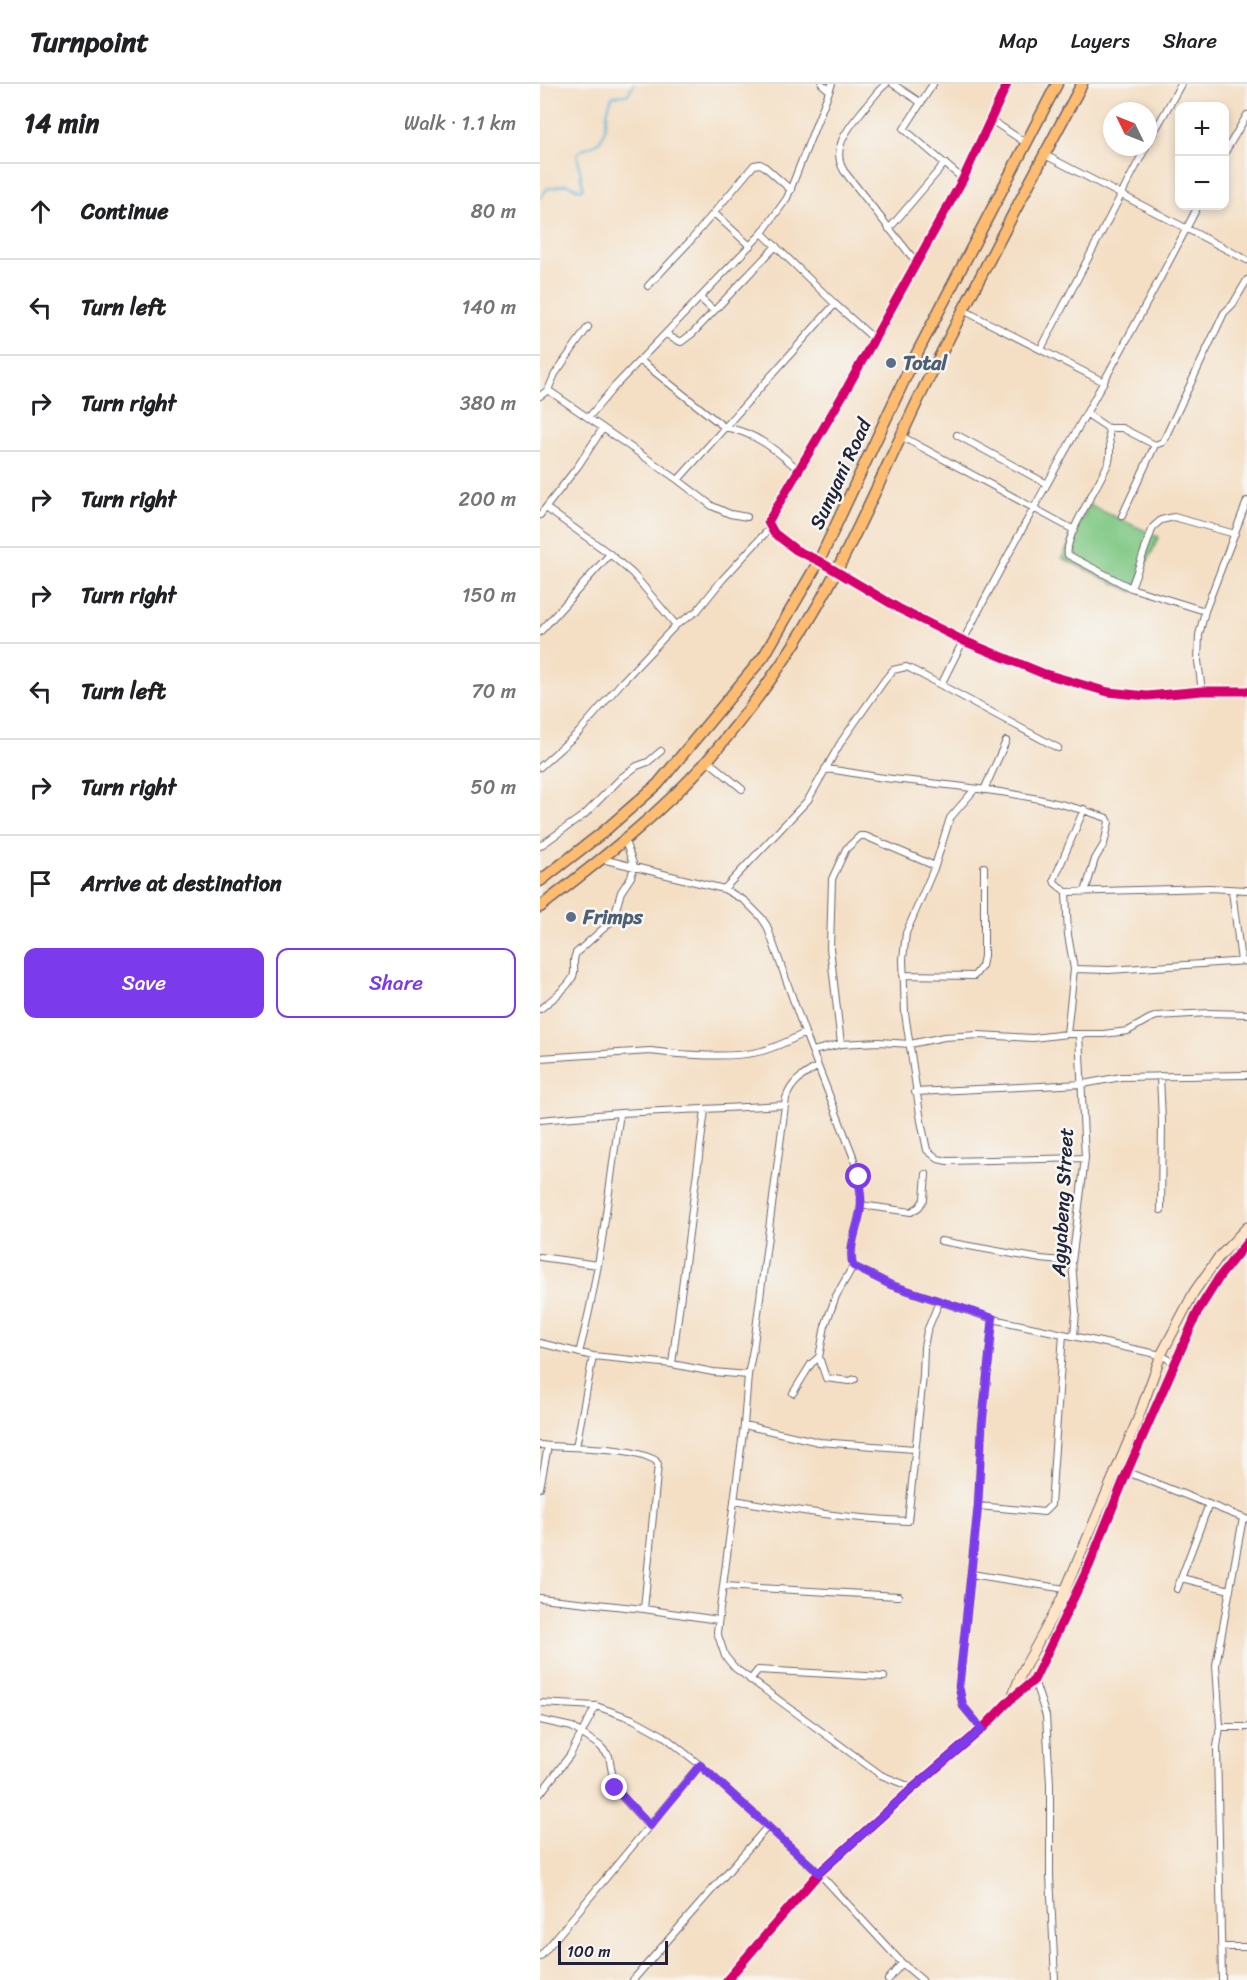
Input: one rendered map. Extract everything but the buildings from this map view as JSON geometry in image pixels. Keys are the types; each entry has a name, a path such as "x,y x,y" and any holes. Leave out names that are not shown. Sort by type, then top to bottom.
{"main road":[{"name":"Sunyani Road","path":"540,881 602,833 658,784 764,656 819,561 915,357 1057,84"},
{"path":"540,907 625,841 683,787 760,695 784,660 836,572 901,436 1082,84"}],"street":[{"path":"589,417 762,233 790,190 831,87 822,84"},
{"path":"886,84 846,131 840,145 839,160 844,171 916,262"},
{"path":"892,84 920,102"},
{"path":"933,84 904,129 963,179"},
{"path":"1007,84 963,179 768,522 770,528 780,539 796,550 900,609 1042,674 1108,692 1147,696 1202,691 1247,691"},
{"path":"1157,127 1181,84"},
{"path":"1229,146 1247,115"},
{"path":"990,120 1026,143"},
{"path":"1045,155 1247,260"},
{"path":"1041,349 1141,156"},
{"path":"889,228 945,163"},
{"path":"648,286 691,240 754,165 764,166 790,190"},
{"path":"941,684 1033,509 1160,280 1196,210"},
{"path":"714,213 750,246"},
{"path":"762,233 873,338"},
{"path":"666,333 672,339 681,342 693,333 776,246"},
{"path":"1122,516 1155,445 1162,442 1224,313 1233,304 1247,280"},
{"path":"699,298 714,311"},
{"path":"678,480 835,304"},
{"path":"965,311 1104,382"},
{"path":"540,396 548,390 555,374 588,327"},
{"path":"641,361 724,427 754,435 774,448 799,470"},
{"path":"548,390 712,506 730,514 747,517"},
{"path":"1087,414 1108,428 1122,429 1155,445"},
{"path":"540,515 578,466 603,428"},
{"path":"1108,428 1110,452 1108,462 1074,530 1067,548 1068,555 1131,588 1204,611"},
{"path":"957,435 1047,484"},
{"path":"901,436 1074,530"},
{"path":"1202,691 1197,647 1204,611 1247,501"},
{"path":"546,508 610,554 633,574 676,625"},
{"path":"1131,588 1153,527 1161,520 1174,517 1235,534"},
{"path":"540,767 579,732 676,625 697,611 770,528"},
{"path":"540,632 610,554"},
{"path":"724,889 808,800 856,719 893,670 906,667 1058,748"},
{"path":"984,790 1006,741"},
{"path":"540,846 584,815 621,778 637,766 648,762 661,751"},
{"path":"707,760 742,789"},
{"path":"825,769 861,776 984,790 1054,801 1107,818 1109,822 1104,844 1095,859 1085,892"},
{"path":"975,789 950,818 935,866 906,933 903,975 905,1013 915,1092 927,1150 938,1159 947,1161 1085,1158"},
{"path":"1084,809 1054,880 1066,892 1209,888 1247,890"},
{"path":"841,1044 831,948 830,903 832,879 846,849 860,836 865,836 935,866"},
{"path":"540,1009 555,998 571,980 574,974 573,959 576,953 613,920 618,902 634,866 625,841"},
{"path":"602,859 724,889 745,901 767,926 859,1177 861,1205 854,1235 851,1260 853,1266 891,1285 939,1302 993,1318 1161,1354 1175,1363"},
{"path":"903,975 974,976 982,966 984,867"},
{"path":"1074,969 1109,970 1244,961 1232,891"},
{"path":"1066,892 1068,935 1074,969 1067,1034"},
{"path":"813,1052 841,1044 879,1042 909,1044 944,1037 999,1035 1033,1038 1067,1034 1103,1034 1128,1031 1149,1019 1168,1015 1209,1012 1247,1014"},
{"path":"540,1058 650,1051 737,1054 760,1052 805,1033"},
{"name":"Agyabeng Street","path":"1074,1335 1076,1312 1072,1262 1085,1158 1079,1034"},
{"path":"818,1066 800,1077 789,1089 785,1105 748,1375 744,1425 717,1632 725,1656 750,1680 881,1775 913,1788"},
{"path":"915,1092 1083,1084 1121,1077 1247,1075"},
{"path":"1160,1076 1161,1210"},
{"path":"540,1120 620,1113 785,1105"},
{"path":"672,1364 705,1110"},
{"path":"579,1353 590,1312 620,1113"},
{"path":"861,1205 911,1212 919,1207 924,1199 926,1174"},
{"path":"1011,1700 1022,1672 1050,1623 1065,1589 1137,1421 1161,1354 1194,1292 1218,1258 1247,1227"},
{"path":"941,1241 1041,1259 1072,1262"},
{"path":"727,1980 819,1873 1034,1680 1089,1566 1185,1339 1208,1294 1247,1242"},
{"path":"540,1257 598,1265"},
{"path":"853,1266 832,1306 825,1326 819,1358 826,1378 849,1382 855,1378"},
{"path":"734,1500 817,1514 908,1521 924,1347 927,1331 939,1302"},
{"path":"982,1729 963,1706 960,1697 993,1318"},
{"path":"978,1506 1044,1512 1051,1505 1063,1334"},
{"path":"540,1342 593,1356 748,1375"},
{"path":"576,1447 593,1356"},
{"path":"793,1394 811,1364 819,1358"},
{"path":"744,1425 819,1442 915,1449"},
{"path":"540,1445 632,1454 651,1458 657,1464 644,1609"},
{"path":"540,1488 548,1446"},
{"path":"1127,1472 1245,1519 1216,1665 1220,1727 1217,1747 1222,1980"},
{"path":"1177,1588 1209,1504"},
{"path":"971,1574 1065,1589"},
{"path":"1181,1578 1230,1590"},
{"path":"724,1586 898,1596"},
{"path":"540,1598 644,1609 718,1620"},
{"path":"750,1680 758,1670 884,1677"},
{"path":"1034,1680 1046,1716 1048,1742 1050,1875 1055,1980"},
{"path":"540,1703 596,1706 648,1726 664,1736 700,1765 819,1873 902,1963 922,1980"},
{"path":"540,1794 570,1755 596,1706"},
{"path":"540,1720 573,1727 600,1746 609,1756 615,1788 650,1826"},
{"path":"1220,1727 1247,1727"},
{"path":"540,1957 700,1765"},
{"path":"633,1980 768,1826"},
{"path":"1222,1947 1247,1947"},
{"path":"888,1980 902,1963"}],"green space":[{"path":"1089,505 1159,537 1133,592 1062,558"}],"waterway":[{"path":"540,198 547,189 566,184 581,190 583,188 577,154 601,139 610,101 613,96 627,95 634,84"}],"cycle path":[{"path":"1007,84 963,179 847,388 768,522 774,533 796,550 900,609 964,641 1042,673 1108,692 1147,696 1202,691 1247,691"},
{"path":"727,1980 819,1873 1034,1680 1089,1566 1127,1472 1198,1311 1220,1276 1247,1242"}],"place":[{"name":"Total","path":"891,363"},
{"name":"Frimps","path":"571,917"}],"route":[{"path":"615,1788 650,1826 700,1765 819,1873 982,1729 963,1706 959,1687 978,1506 982,1426 993,1318 891,1285 853,1266 851,1260 854,1235 861,1205 859,1177"}]}
